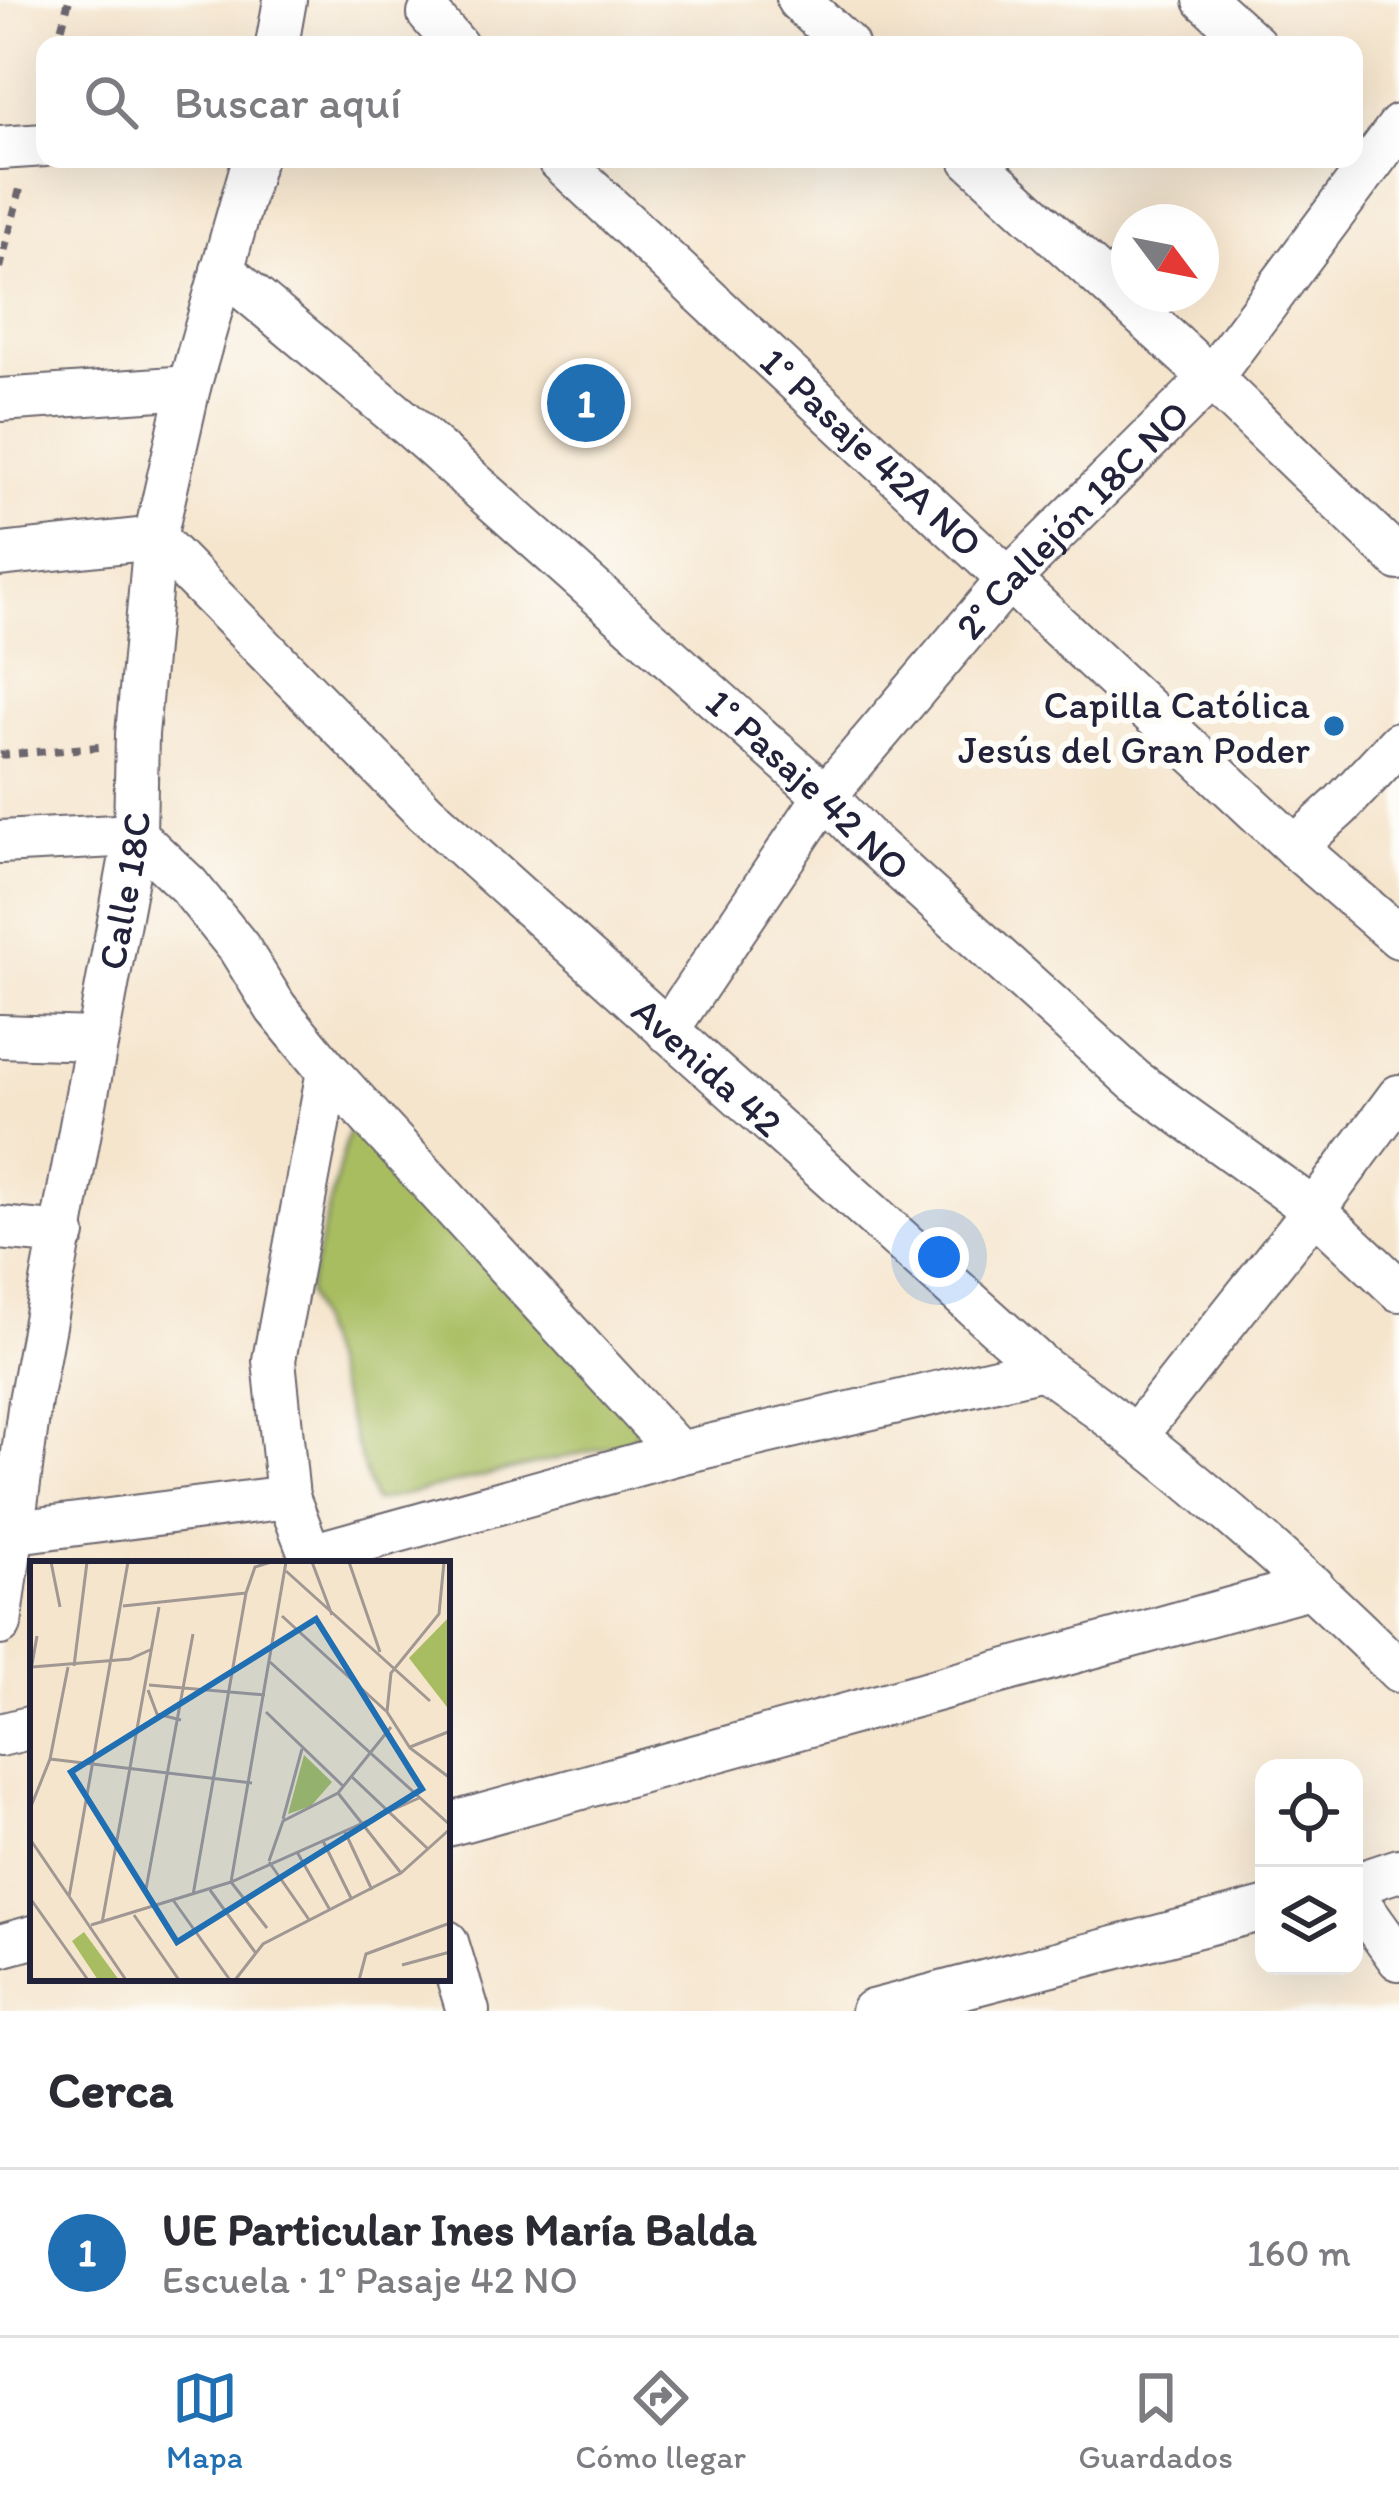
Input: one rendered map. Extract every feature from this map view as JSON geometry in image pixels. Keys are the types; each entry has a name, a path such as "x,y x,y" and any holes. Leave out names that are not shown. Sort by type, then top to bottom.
{"street":[{"path":"279,36 285,0"},
{"path":"798,0 837,36"},
{"path":"1205,0 1245,36"},
{"path":"0,148 36,146"},
{"name":"2° Callejón 18C NO","path":"667,1031 825,796 1008,580 1211,378 1382,148"},
{"name":"Calle 18C","path":"0,1624 15,1399 64,1234 95,1039 135,836 136,734 155,538 189,387 251,168"},
{"name":"1° Pasaje 42A NO","path":"569,168 1295,847 1399,937"},
{"path":"981,168 1211,378 1399,560"},
{"name":"1° Pasaje 42 NO","path":"222,271 412,427 1136,1082 1314,1210 1399,1290"},
{"path":"0,400 189,387"},
{"path":"0,556 155,538"},
{"name":"Avenida 42","path":"155,538 424,812 1043,1368 1137,1434 1313,1586 1399,1671"},
{"path":"1295,847 1399,742"},
{"path":"0,842 135,836 201,901 239,948 276,1008 328,1071 679,1453"},
{"path":"0,1036 95,1039"},
{"path":"328,1071 274,1360 288,1498 312,1560 679,1453 1043,1368"},
{"path":"1137,1434 1399,1096"},
{"path":"0,1228 64,1234"},
{"path":"7,1534 288,1498"},
{"path":"450,1824 1313,1586"},
{"path":"0,1735 30,1728"},
{"path":"1363,1883 1399,1870"},
{"path":"1363,1909 1399,1959"},
{"path":"872,2011 1255,1911"},
{"path":"0,1946 30,1938"},
{"path":"450,1952 468,2011"}],"path":[{"path":"59,36 69,0"},
{"path":"0,755 108,746"}],"green space":[{"path":"350,1126 640,1424 634,1441 374,1502 307,1292"}],"place":[{"name":"UE Particular Ines María Balda","path":"586,403"},
{"name":"Capilla Católica Jesús del Gran Poder","path":"1334,726"}]}
